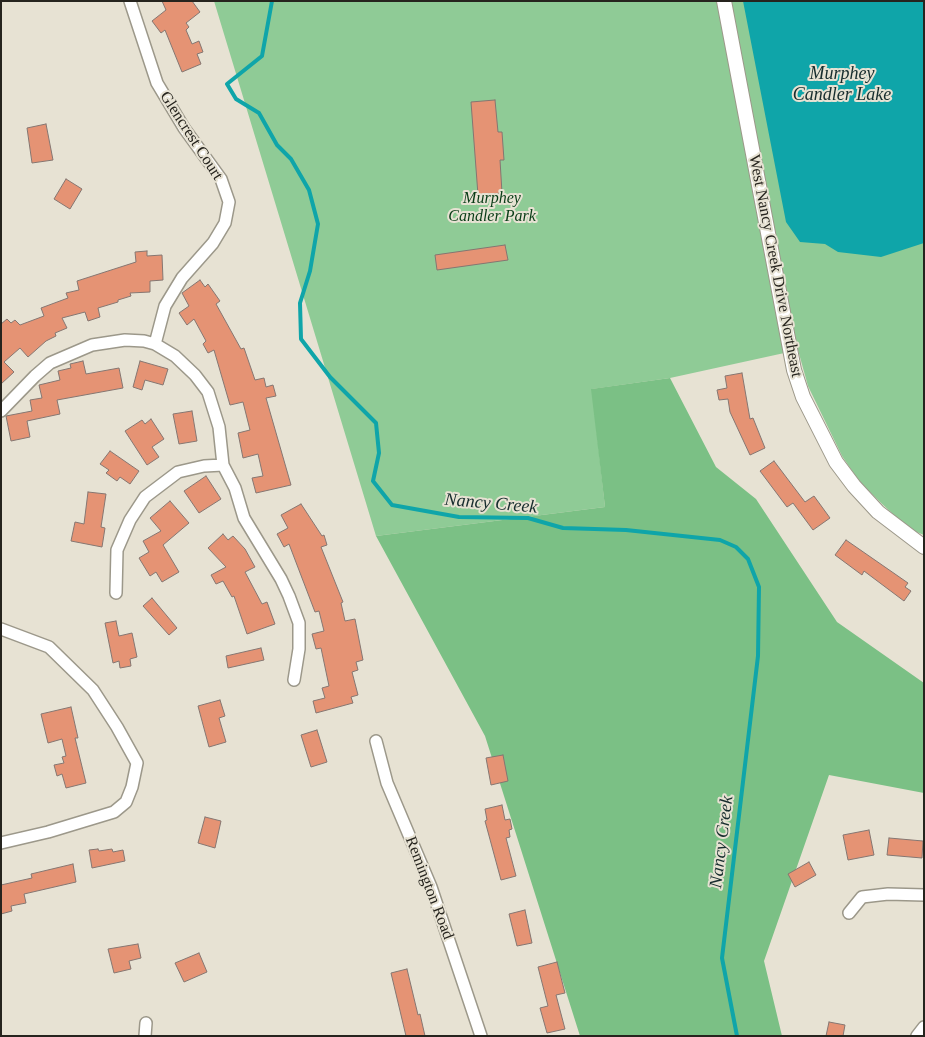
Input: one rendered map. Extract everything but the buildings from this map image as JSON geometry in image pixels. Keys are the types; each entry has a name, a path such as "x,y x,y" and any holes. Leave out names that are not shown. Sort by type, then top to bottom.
{"street":[{"name":"Glencrest Court","path":"130,1 157,83 184,128 221,179 229,202 225,223 213,243 182,278 165,306 155,344"},
{"name":"West Nancy Creek Drive Northeast","path":"724,1 794,370 803,397 836,462 854,486 878,512 924,547"},
{"path":"1,411 35,376 66,354 92,345 125,340 155,344 175,356 195,375 208,392 219,427 223,465 235,488 244,518 281,579 299,623 299,649 294,680"},
{"path":"116,593 117,550 130,520 145,497 178,472 204,466 223,465"},
{"path":"1,629 49,647 93,690 137,763 132,787 126,802 114,812 48,832 1,842"},
{"name":"Remington Road","path":"376,741 387,784 431,887 481,1036"},
{"path":"849,913 862,897 888,894 924,895"},
{"path":"145,1036 146,1023"},
{"path":"917,1036 924,1027"}],"green space":[{"name":"Murphey Candler Park","path":"214,1 924,1 924,535 909,529 859,481 842,456 808,386 798,350 670,378 592,389 605,507 376,536"},
{"path":"670,378 716,467 756,499 837,622 924,683 924,793 829,775 764,961 782,1036 580,1036 485,736 376,536 605,507 591,389"}],"water":[{"name":"Murphey Candler Lake","path":"743,1 924,1 924,243 881,257 838,252 825,244 800,242 786,222"}],"waterway":[{"name":"Nancy Creek","path":"272,1 262,56 227,84 236,99 259,113 277,145 291,159 309,190 318,224 310,271 300,303 301,339 330,377 376,423 379,453 373,481 392,505 459,517 528,518 563,528 626,530 720,540 736,547 748,559 759,587 758,656 722,958 737,1036"}]}
